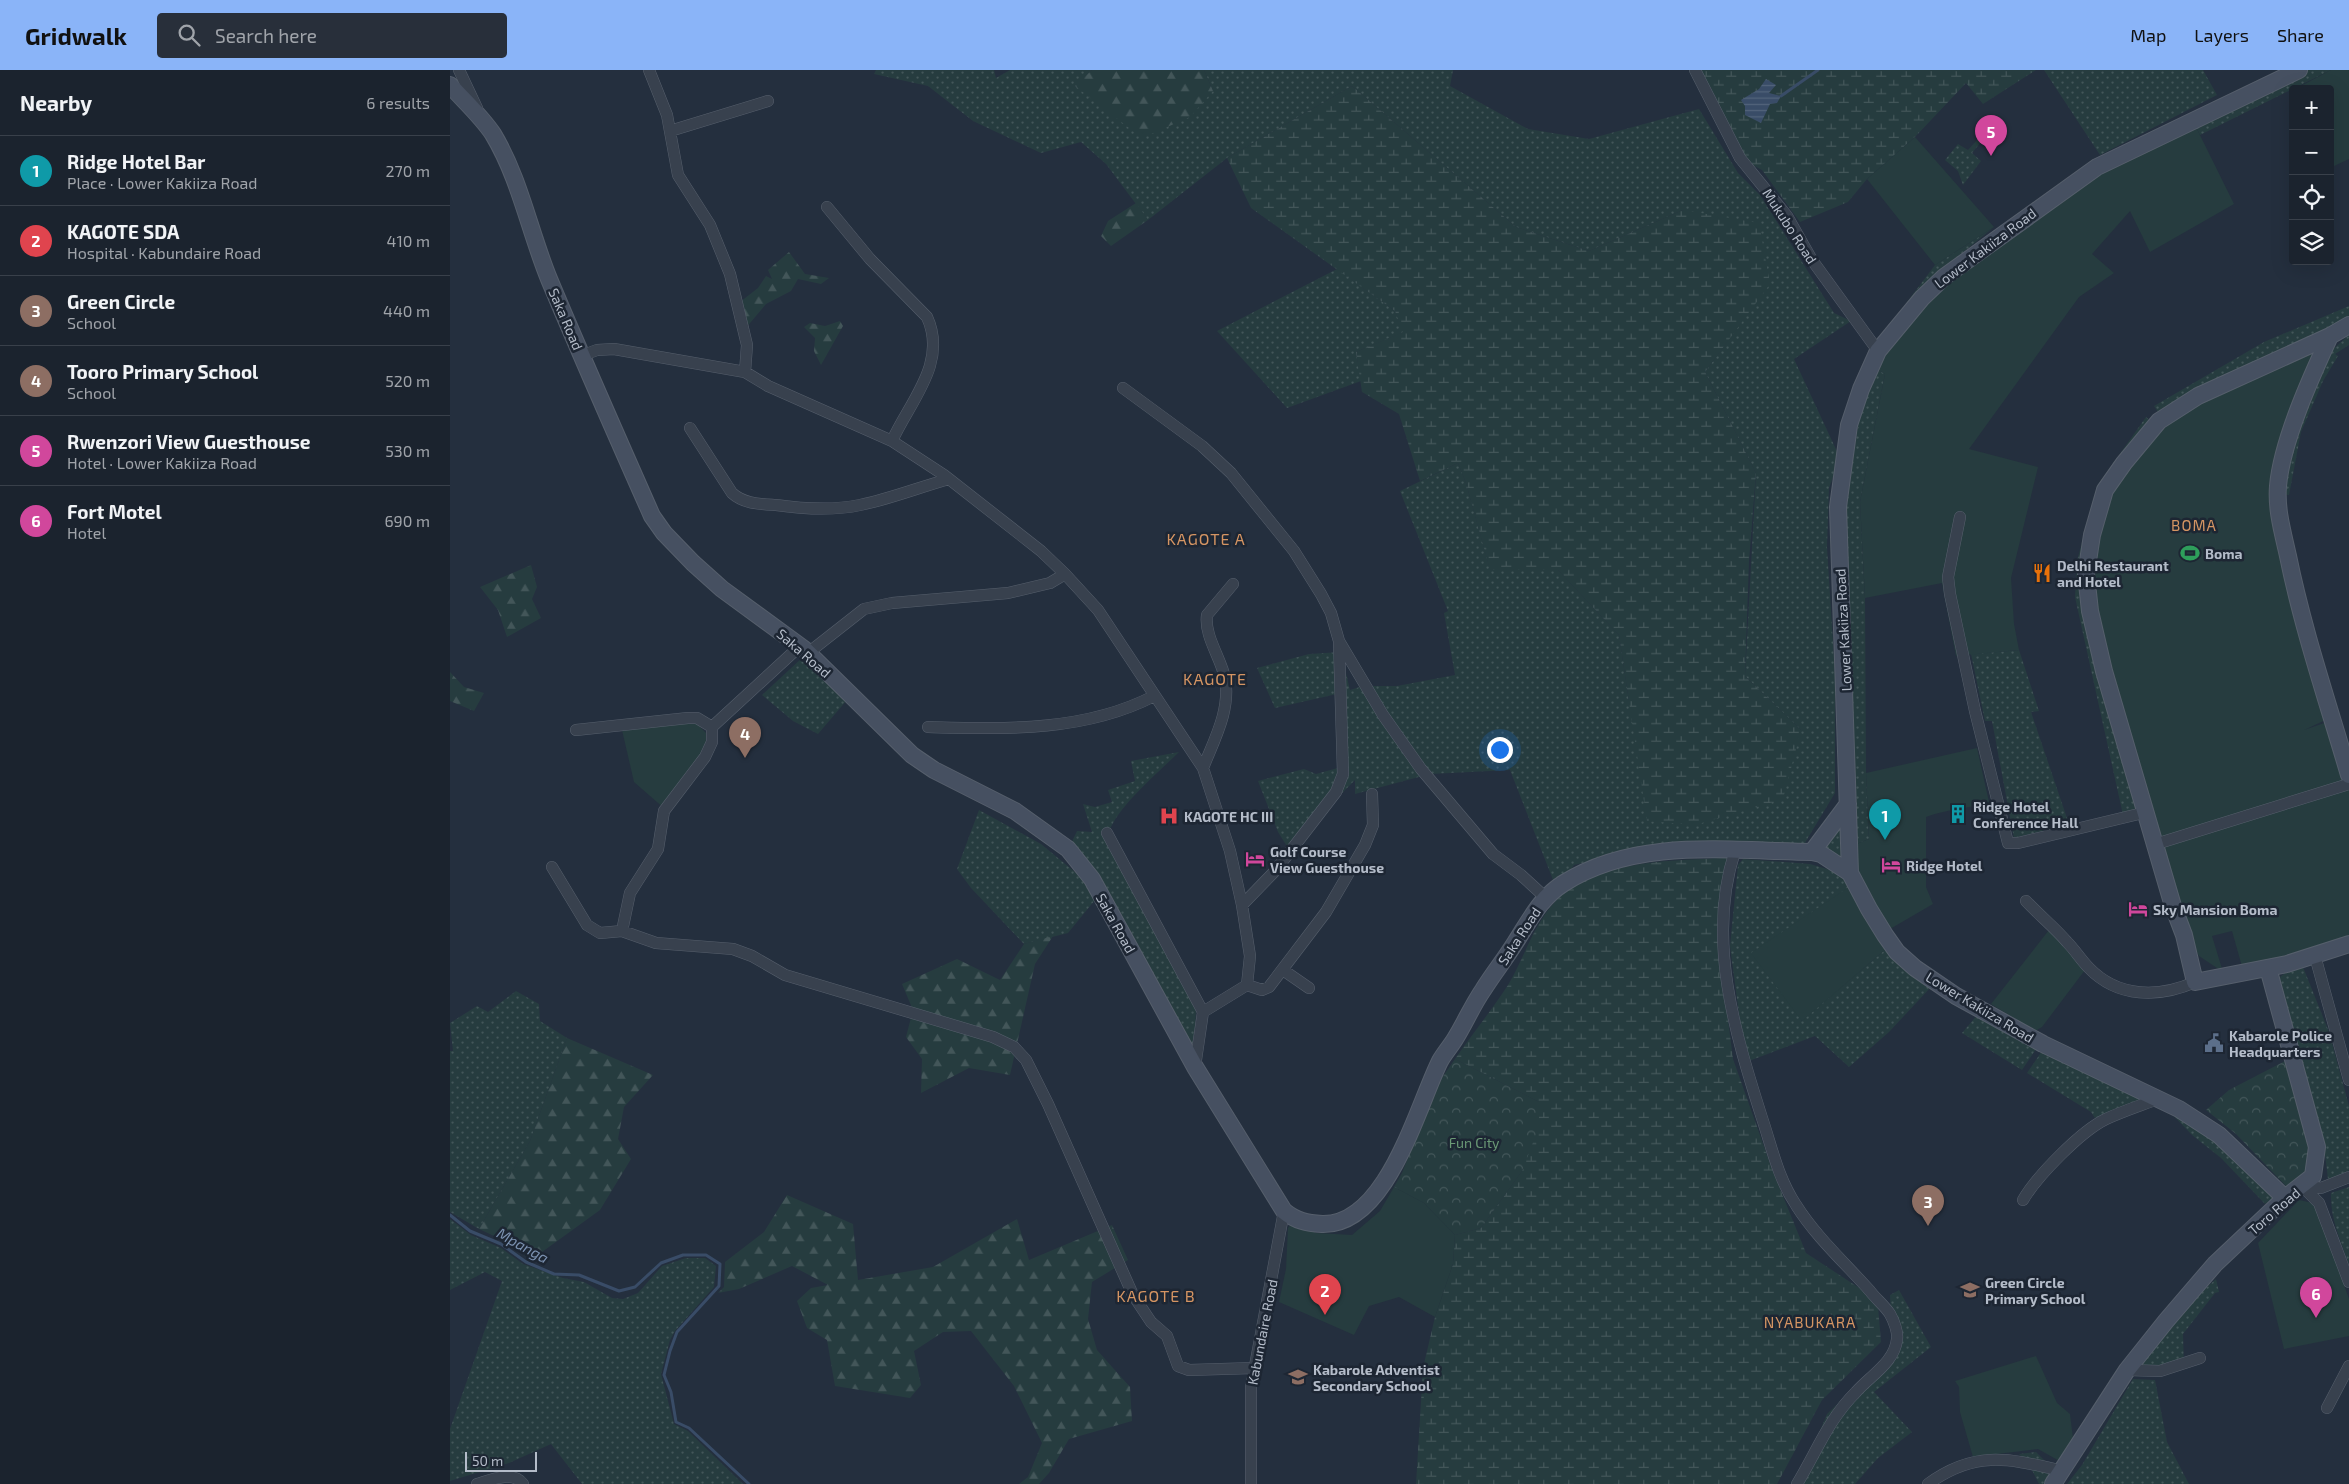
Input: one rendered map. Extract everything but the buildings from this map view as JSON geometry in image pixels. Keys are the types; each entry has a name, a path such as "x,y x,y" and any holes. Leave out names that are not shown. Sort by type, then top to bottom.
{"main road":[{"name":"Lower Kakiiza Road","path":"2285,1198 2219,1135 2160,1098 2043,1044 1956,996 1915,968 1897,952 1885,935 1850,872 1838,507 1849,425 1861,389 1878,351 1922,298 1944,277 2097,167 2299,70"},
{"name":"Saka Road","path":"450,86 492,133 516,180 547,273 581,356 652,516 664,533 722,589 804,649 912,755 934,770 1015,811 1068,849 1092,880 1194,1067 1284,1211 1302,1222 1334,1224 1345,1220 1370,1200 1396,1164 1441,1061 1482,991 1544,897 1564,883 1597,866 1633,856 1672,851 1812,852 1821,854 1850,872"},
{"path":"2349,324 2330,336 2198,396 2159,421 2124,463 2105,490 2092,534 2086,574 2090,611 2104,671 2196,982 2268,968 2315,956 2349,944"},
{"path":"2330,336 2312,375 2290,437 2278,484 2277,507 2293,580 2349,775"},
{"path":"1812,852 1848,804"},
{"name":"Toro Road","path":"2058,1478 2127,1370 2215,1264 2285,1198 2313,1176 2317,1147 2268,968"}],"street":[{"path":"459,70 481,119"},
{"path":"649,70 663,101 678,176 710,225 730,274 747,345 745,372"},
{"name":"Mukubo Road","path":"1695,70 1740,158 1787,216 1812,260 1878,351"},
{"path":"670,131 768,101"},
{"path":"827,207 870,259 927,317 933,330 935,341 933,358 926,379 892,441"},
{"path":"581,356 597,350 614,349 745,372 775,389 892,441 949,480 1041,551 1098,610 1203,768 1230,850 1242,905 1250,956 1247,985"},
{"path":"1123,388 1202,446 1231,473 1294,551 1308,572 1332,613 1339,640 1343,774 1336,792 1274,871 1242,905"},
{"path":"690,428 732,493 742,500 797,508 844,508 949,480"},
{"path":"1960,517 1948,577 1950,594 1975,711 2008,842 2027,841 2147,812"},
{"path":"622,932 630,893 658,849 664,810 705,757 712,742 712,727 804,649 864,609 892,603 1008,594 1042,586 1065,574"},
{"path":"1203,768 1217,738 1226,696 1225,678 1209,632 1207,615 1233,584"},
{"path":"1339,640 1383,715 1421,769 1493,854 1521,875 1544,897"},
{"path":"928,727 1040,727 1105,716 1134,706 1154,696"},
{"path":"576,730 688,718 697,718 712,727"},
{"path":"2156,844 2349,784"},
{"path":"1203,1012 1247,985 1262,990 1269,987 1283,970 1326,912 1365,845 1373,825 1372,794"},
{"path":"1107,833 1203,1012 1194,1067"},
{"path":"1735,851 1729,869 1724,902 1722,936 1725,966 1734,1019 1782,1183 1797,1208 1890,1314 1897,1337 1891,1357 1834,1417 1797,1484"},
{"path":"552,867 587,925 605,934 622,932 656,943 732,950 752,956 785,975 993,1038 1014,1047 1026,1060 1048,1104 1133,1295 1150,1322 1167,1336 1178,1366 1189,1370 1254,1368"},
{"path":"2026,901 2054,928 2090,969 2115,988 2141,994 2184,987 2196,982"},
{"path":"2315,956 2349,1080"},
{"path":"1283,970 1309,988"},
{"path":"2023,1200 2033,1184 2081,1136 2104,1120 2160,1098"},
{"path":"2302,1186 2321,1188 2349,1177"},
{"path":"2302,1186 2319,1203 2349,1282"},
{"name":"Kabundaire Road","path":"1251,1484 1250,1420 1254,1368 1266,1319 1284,1211"},
{"path":"2127,1370 2160,1371 2200,1358"},
{"path":"2327,1408 2349,1366"},
{"path":"1928,1484 1964,1464 1985,1460 2017,1460 2058,1478"},
{"path":"477,1484 509,1476 518,1479 522,1484"}],"green space":[{"path":"876,70 994,70 996,78 1010,70 1092,70 1075,87 1213,91 1204,70 1453,70 1450,86 1528,129 1589,139 1699,109 1738,173 1760,195 1834,313 1851,321 1794,359 1840,458 1829,488 1827,547 1835,674 1835,793 1803,846 1640,849 1574,865 1557,890 1510,770 1430,774 1355,794 1355,780 1288,848 1278,832 1258,781 1304,769 1316,774 1345,766 1337,694 1275,708 1257,668 1309,654 1341,652 1350,690 1363,686 1397,686 1455,675 1444,613 1448,611 1400,491 1458,463 1466,483 1490,569 1558,570 1619,635 1629,701 1801,730 1745,676 1756,473 1705,372 1769,284 1683,210 1589,251 1516,227 1352,86 1227,158 1148,220 1106,164 1081,142 1041,153 973,121 928,86 874,74"},
{"path":"1092,70 1204,70 1213,91 1190,117 1142,138 1075,86"},
{"path":"1701,70 2036,70 1983,104 1966,83 1915,137 1867,179 1848,202 1800,222 1762,170 1747,162"},
{"path":"2044,70 2203,70 2217,95 2100,155"},
{"path":"2304,70 2331,70 2301,85 2289,85 2289,91 2200,135 2194,123"},
{"path":"2331,70 2349,70 2349,159 2334,166 2334,85 2303,85"},
{"path":"1352,86 1516,227 1589,251 1683,210 1759,223 1770,284 1705,372 1756,473 1749,561 1745,676 1801,730 1783,799 1695,825 1647,821 1619,635 1558,570 1490,570 1466,483 1458,463 1420,481 1399,414 1362,392 1356,352 1403,332 1395,311 1251,208 1227,158"},
{"path":"2194,123 2234,204 2150,252 2130,211 2092,254 2114,273 2079,297 1969,449 2038,467 2011,578 2014,624 2019,650 1956,656 1942,583 1865,598 1860,502 1885,374 1877,369 1882,355 1928,297 2109,166"},
{"path":"1915,137 1994,227 1935,265 1867,179"},
{"path":"1978,139 1981,142 1972,153 1981,161 1963,185 1958,171 1945,160 1958,144 1968,150"},
{"path":"1136,203 1148,220 1111,246 1101,236 1108,221"},
{"path":"1994,227 1938,273 1883,334 1935,265"},
{"path":"789,252 805,274 829,278 821,284 798,279 791,291 766,304 745,329 740,302 758,288 766,276 772,279 768,270"},
{"path":"1337,269 1395,311 1404,332 1356,352 1361,381 1287,408 1217,331"},
{"path":"2349,306 2349,323 2162,418 2154,406 2264,342"},
{"path":"840,321 843,326 821,365 814,351 815,338 804,327 810,323 825,326"},
{"path":"2349,335 2349,345 2335,354 2338,356 2323,381 2301,432 2289,495 2280,494 2293,436 2331,351"},
{"name":"Boma","path":"2326,345 2278,484 2332,717 2304,730 2330,721 2349,785 2349,939 2243,970 2232,931 2212,936 2223,972 2199,956 2179,917 2091,613 2088,572 2109,492 2125,466 2195,399 2275,363 2306,356"},
{"path":"1877,369 1885,374 1860,502 1865,598 1866,774 1869,839 1854,845 1844,498 1860,416"},
{"path":"2146,417 2153,423 2140,812 2123,815 2075,597 2077,561 2097,486"},
{"path":"531,565 537,587 532,599 541,618 507,637 498,610 480,587"},
{"path":"2019,650 2039,711 2031,712 2069,824 2014,838 1992,721 1985,721 1971,654"},
{"path":"802,658 847,700 818,734 793,721 762,695"},
{"path":"450,672 464,687 484,693 474,711 450,701"},
{"path":"693,720 711,738 665,809 634,782 622,730"},
{"path":"1977,748 1989,802 1926,817 1926,887 1933,904 1890,929 1866,890 1858,868 1854,845 1869,839 1866,773"},
{"path":"1179,752 1150,779 1121,811 1109,832 1196,1007 1195,1036 1192,1045 1188,1044 1106,887 1090,866 1069,848 1077,831 1092,832 1083,804 1095,807 1112,802 1108,790 1135,781 1131,761"},
{"path":"979,810 1041,844 1081,877 1095,900 1068,933 1024,944 971,888 957,869"},
{"path":"1841,815 1842,856 1838,863 1820,850"},
{"path":"1727,858 1718,940 1733,1059 1772,1169 1806,1253 1873,1297 1878,1306 1881,1342 1822,1400 1777,1484 1416,1484 1423,1368 1435,1317 1453,1264 1455,1235 1481,1228 1522,1171 1539,1102 1455,1059 1508,985 1545,914 1563,894 1579,883 1598,874 1619,868 1664,861"},
{"path":"1743,859 1810,864 1837,872 1852,885 1801,1021 1886,949 1899,965 1931,987 1889,1032 1849,1067 1815,1036 1749,1061 1743,1044 1730,946 1738,865"},
{"path":"1852,885 1886,949 1802,1021 1751,953"},
{"path":"2049,930 2085,970 2042,1027 2035,1031 1991,1004"},
{"path":"1053,936 1035,964 1010,1075 969,1068 921,1093 922,1059 906,1037 913,1010 902,984 957,959 1000,980 1024,944"},
{"path":"2293,966 2303,967 2329,1032 2349,1106 2349,1170 2342,1177 2328,1179 2323,1138 2279,993 2280,977"},
{"path":"516,991 539,1004 540,1021 567,1038 530,1141 479,1229 450,1212 450,1051 453,1051 450,1023 477,1006 488,1012"},
{"path":"1979,1013 2038,1046 2022,1070 1962,1033"},
{"path":"567,1038 653,1075 624,1107 618,1139 631,1159 600,1210 531,1260 505,1241 479,1229 530,1141"},
{"path":"2044,1048 2151,1098 2095,1118 2091,1112 2027,1073"},
{"name":"Fun City","path":"1455,1059 1539,1102 1539,1127 1522,1171 1481,1228 1455,1235 1424,1203 1394,1187 1402,1173 1437,1085"},
{"path":"2285,1061 2312,1148 2309,1166 2299,1182 2286,1186 2236,1134 2206,1110 2229,1090"},
{"path":"2165,1107 2211,1135 2275,1197 2265,1204 2221,1158 2192,1135"},
{"path":"1394,1187 1424,1203 1455,1235 1453,1264 1435,1317 1399,1297 1369,1306 1354,1335 1279,1302 1286,1269 1288,1228 1292,1223 1309,1228 1316,1233 1352,1235 1380,1211"},
{"path":"2349,1187 2349,1265 2334,1221 2331,1193"},
{"path":"787,1195 853,1224 858,1280 933,1267 1017,1219 1029,1260 1112,1225 1128,1260 1092,1282 1088,1319 1097,1350 1130,1387 1132,1421 1069,1439 1049,1473 1039,1484 1019,1484 1028,1477 1042,1443 1014,1386 971,1331 943,1332 914,1351 921,1385 910,1398 835,1386 827,1340 807,1328 797,1301 811,1288 828,1285 792,1266 739,1289 718,1293 724,1287 725,1262 764,1232"},
{"path":"2299,1200 2313,1203 2318,1211 2349,1299 2349,1336 2284,1349 2258,1243"},
{"path":"450,1219 471,1235 501,1248 523,1264 563,1278 584,1282 612,1298 623,1299 638,1293 662,1266 686,1258 705,1258 716,1266 714,1287 675,1331 670,1340 661,1374 674,1424 688,1431 743,1484 582,1484 551,1444 509,1463 450,1481 450,1429 502,1281 485,1272 450,1290"},
{"path":"2216,1279 2219,1292 2215,1293 2183,1334 2184,1365 2136,1372 2169,1321"},
{"path":"1899,1290 1931,1347 1874,1392 1912,1432 1878,1458 1855,1484 1798,1484 1827,1414 1893,1350 1890,1295"},
{"path":"2036,1356 2057,1403 2070,1414 2073,1438 2063,1463 2038,1449 1973,1457 1960,1412 1959,1387 1955,1381"},
{"path":"2133,1379 2155,1380 2167,1442 2189,1484 2067,1484 2082,1465"},
{"path":"2036,1452 2060,1476 2055,1484 2039,1484 2031,1468 2019,1454"}],"water":[{"path":"1766,79 1776,85 1769,93 1781,96 1777,103 1770,104 1761,123 1745,115 1745,106 1741,100 1759,89"}],"waterway":[{"path":"1781,96 1818,70"},
{"name":"Mpanga","path":"450,1215 470,1231 501,1244 526,1262 554,1274 579,1275 619,1291 635,1287 661,1263 683,1255 706,1255 720,1264 719,1286 677,1332 664,1375 671,1392 676,1422 689,1428 749,1484"}],"place":[{"name":"Rwenzori View Guesthouse","path":"1991,156"},
{"name":"Boma","path":"2190,553"},
{"name":"Delhi Restaurant and Hotel","path":"2042,573"},
{"name":"Tooro Primary School","path":"745,758"},
{"name":"Ridge Hotel Conference Hall","path":"1958,814"},
{"name":"KAGOTE HC III","path":"1169,816"},
{"name":"Ridge Hotel Bar","path":"1885,840"},
{"name":"Golf Course View Guesthouse","path":"1255,859"},
{"name":"Ridge Hotel","path":"1891,865"},
{"name":"Sky Mansion Boma","path":"2138,909"},
{"name":"Kabarole Police Headquarters","path":"2214,1043"},
{"name":"Green Circle","path":"1928,1226"},
{"name":"Green Circle Primary School","path":"1970,1290"},
{"name":"KAGOTE SDA","path":"1325,1315"},
{"name":"Fort Motel","path":"2316,1318"},
{"name":"Kabarole Adventist Secondary School","path":"1298,1377"}],"district":[{"name":"BOMA","path":"2194,525"},
{"name":"KAGOTE A","path":"1206,538"},
{"name":"KAGOTE","path":"1215,678"},
{"name":"KAGOTE B","path":"1156,1295"},
{"name":"NYABUKARA","path":"1810,1322"}]}
